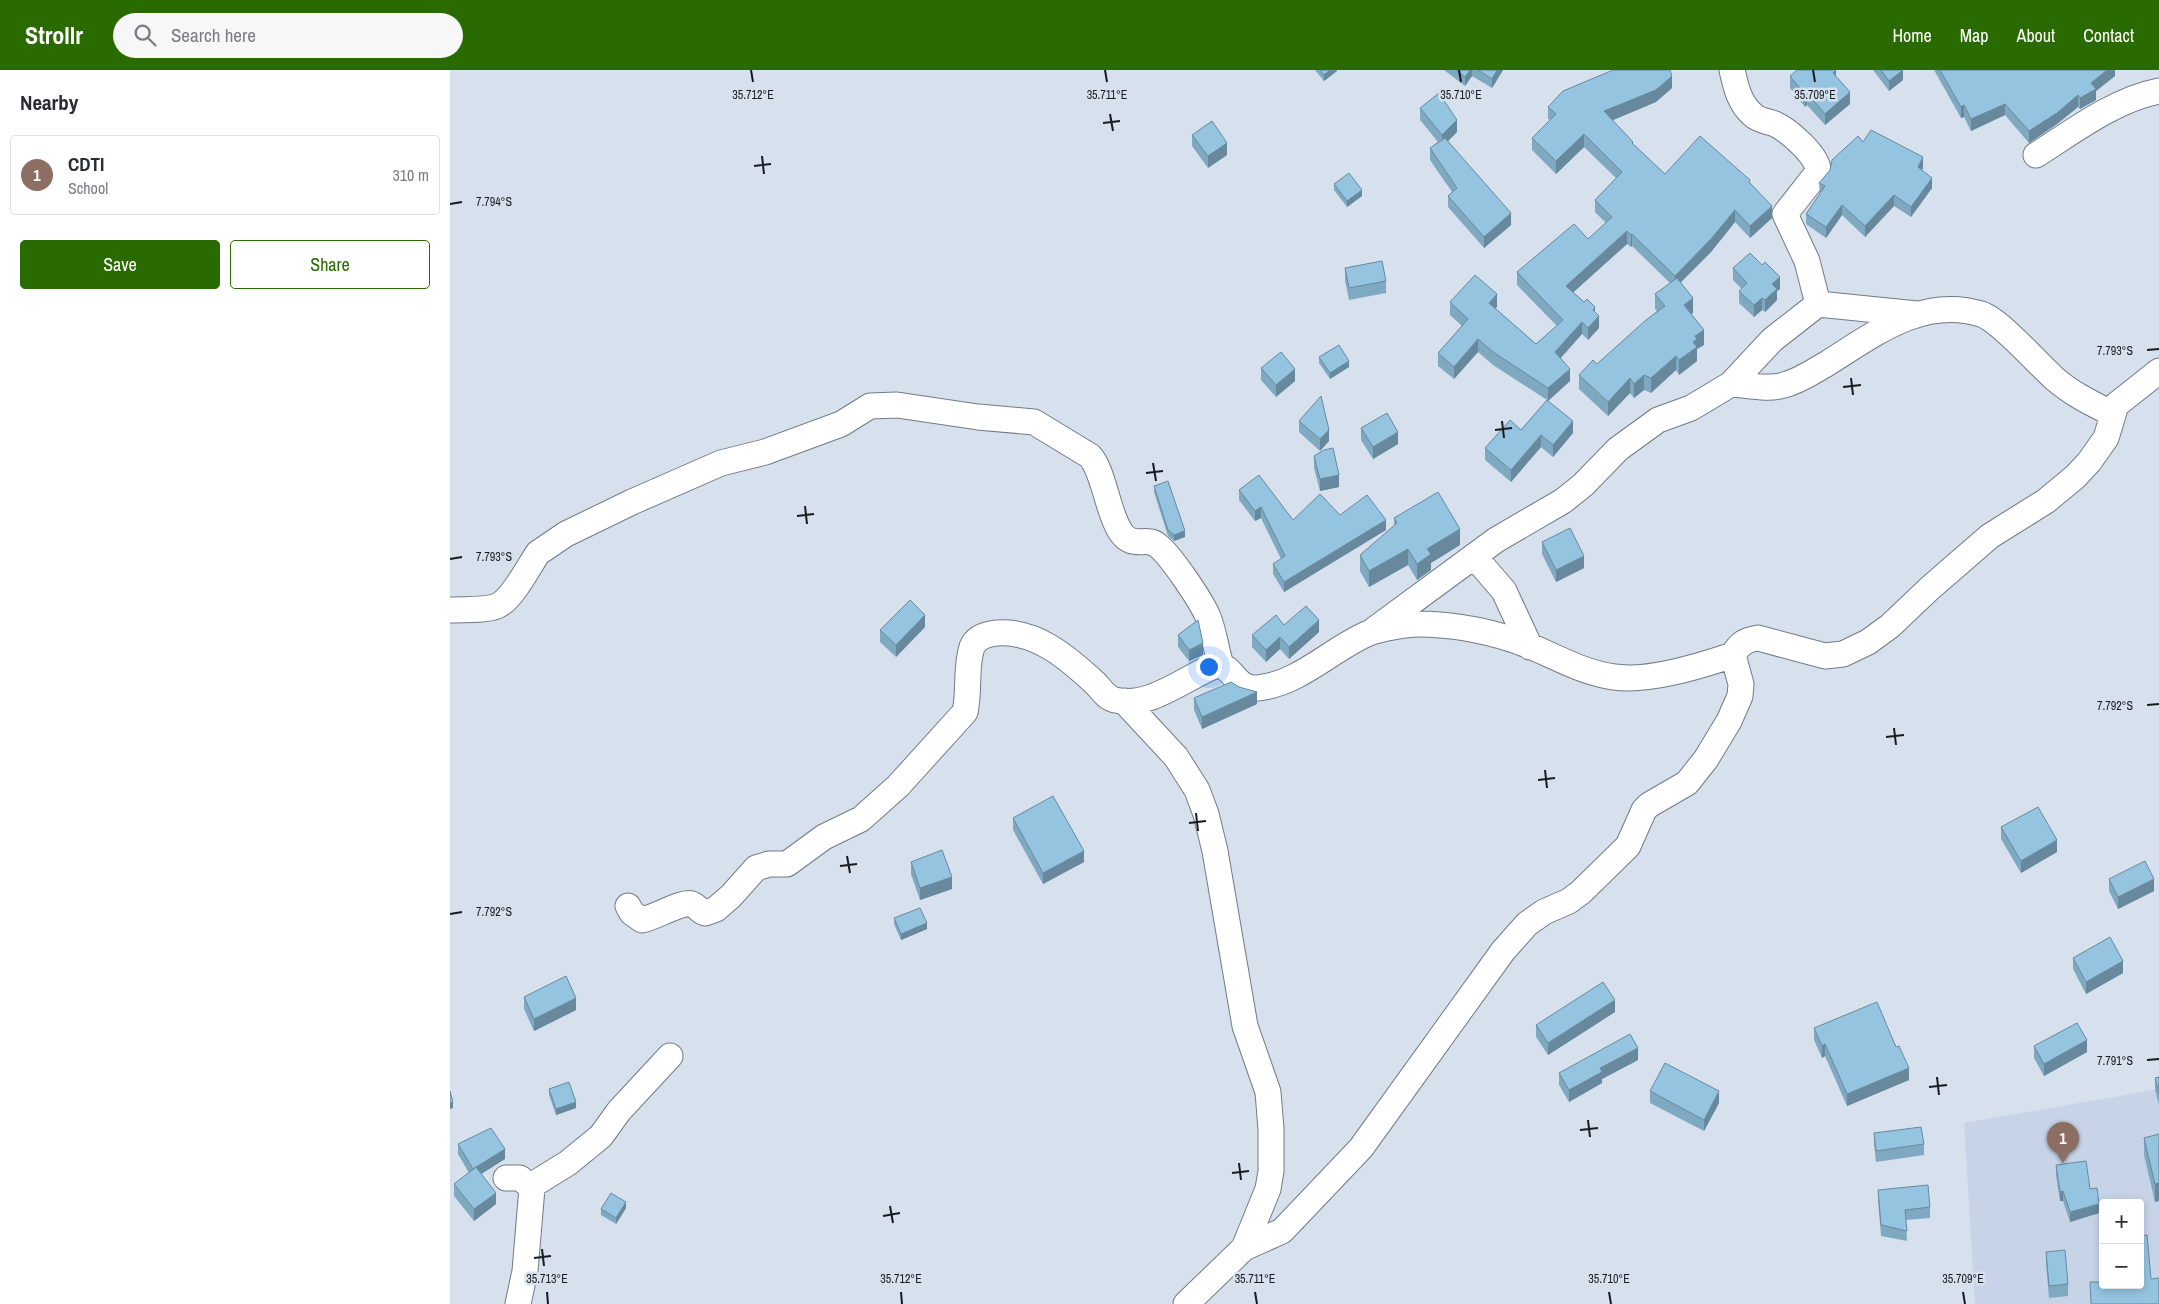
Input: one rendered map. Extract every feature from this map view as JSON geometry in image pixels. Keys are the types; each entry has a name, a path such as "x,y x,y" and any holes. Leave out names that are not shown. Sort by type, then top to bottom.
{"street":[{"path":"1732,70 1737,93 1753,116 1782,129 1806,149 1817,162 1818,172 1785,214 1807,261 1818,304"},
{"path":"2036,155 2102,113 2149,93 2159,92"},
{"path":"628,906 632,913 642,920 657,916 684,903 691,903 705,912 716,909 731,896 756,868 769,864 787,864 824,837 861,819 898,786 965,712 967,702 967,671 972,646 980,637 1008,632 1025,635 1056,649 1097,684 1107,697 1124,701 1154,697 1211,667 1221,665 1225,666 1242,685 1256,688 1277,684 1295,677 1370,633 1496,540 1563,501 1583,485 1618,449 1658,420 1692,408 1731,384 1772,340 1818,304 1917,314"},
{"path":"1731,384 1761,387 1783,386 1810,374 1890,325 1923,312 1959,309 1983,315 1998,325 2056,380 2077,395 2113,414"},
{"path":"1370,633 1416,624 1444,626 1511,639 1585,670 1616,677 1648,676 1710,662 1733,655 1738,646 1758,638 1825,656 1833,656 1868,642 1890,626 1990,536 2046,501 2075,477 2089,462 2106,438 2116,405 2159,371"},
{"path":"450,610 487,608 502,603 544,547 566,534 632,502 721,463 765,452 816,434 840,424 870,406 896,405 1034,422 1090,456 1096,463 1120,532 1136,543 1150,542 1156,544 1170,558 1208,615 1221,665"},
{"path":"1474,556 1504,591 1530,647"},
{"path":"1186,1304 1244,1248 1282,1232 1361,1148 1503,951 1527,924 1544,912 1569,901 1581,892 1628,846 1638,822 1648,805 1687,783 1711,751 1729,722 1740,696 1741,684 1733,655"},
{"path":"1124,701 1176,757 1197,790 1206,814 1215,851 1245,1026 1268,1092 1271,1129 1271,1171 1268,1189 1244,1248"},
{"path":"518,1304 524,1271 532,1188 538,1180 568,1163 601,1136 618,1111 670,1056"},
{"path":"506,1178 520,1178 532,1188"}],"shaded area":[{"path":"2159,1089 2159,1304 1975,1304 1964,1123"}],"building":[{"path":"1320,70 1330,70 1324,75"},
{"path":"1456,70 1470,70 1465,77"},
{"path":"1478,70 1497,70 1492,79"},
{"path":"1613,70 1670,70 1672,76 1656,90 1604,111 1632,143 1665,174 1700,136 1750,180 1749,182 1772,206 1750,226 1735,210 1711,239 1675,276 1627,231 1566,286 1584,302 1587,299 1595,307 1593,310 1599,316 1588,328 1582,322 1555,352 1570,369 1548,388 1493,352 1478,339 1454,367 1438,353 1468,319 1450,302 1475,275 1497,294 1489,303 1536,344 1563,320 1517,272 1574,224 1588,239 1612,217 1595,200 1622,172 1584,134 1556,161 1532,138 1556,114 1548,107 1563,91"},
{"path":"1797,70 1836,70 1833,73 1850,92 1825,114 1807,93 1805,95 1790,76"},
{"path":"1881,70 1903,70 1889,81"},
{"path":"1940,70 2107,70 2091,83 2096,89 2080,98 2078,95 2057,113 2029,131 2005,104 1971,119 1964,105 1961,107"},
{"path":"1439,93 1457,120 1442,135 1420,108"},
{"path":"1212,121 1227,143 1208,156 1192,135"},
{"path":"1871,130 1923,157 1918,167 1932,178 1911,207 1894,195 1865,226 1842,205 1826,227 1806,214 1825,186 1819,183 1830,170 1832,160 1858,136 1863,142"},
{"path":"1445,138 1511,213 1484,237 1448,196 1457,188 1430,148"},
{"path":"1349,173 1362,190 1347,201 1334,184"},
{"path":"1750,253 1762,265 1765,262 1780,277 1772,284 1777,289 1765,300 1762,298 1754,305 1739,291 1747,283 1733,268"},
{"path":"1382,261 1386,281 1349,288 1345,268"},
{"path":"1677,278 1693,298 1684,305 1704,330 1695,336 1697,339 1693,342 1697,347 1679,360 1676,356 1651,378 1644,375 1634,384 1630,378 1608,402 1579,375 1593,360 1597,364 1646,320 1665,306 1655,294"},
{"path":"1339,345 1349,361 1330,373 1319,357"},
{"path":"1281,352 1295,369 1276,385 1261,368"},
{"path":"1321,396 1329,430 1320,439 1299,421"},
{"path":"1547,400 1573,421 1553,445 1541,435 1511,470 1485,448 1510,420 1521,430"},
{"path":"1387,413 1398,432 1373,447 1361,428"},
{"path":"1333,448 1339,475 1320,479 1314,456 1324,450"},
{"path":"1259,475 1293,520 1320,494 1340,515 1367,495 1386,520 1284,582 1273,564 1285,556 1261,507 1255,511 1239,490"},
{"path":"1168,481 1185,531 1174,535 1168,530 1154,486"},
{"path":"1438,492 1460,529 1427,549 1431,554 1417,564 1408,549 1369,571 1360,555 1397,523 1394,518"},
{"path":"1570,528 1584,556 1556,570 1542,542"},
{"path":"910,600 925,615 896,645 880,630"},
{"path":"1306,606 1319,620 1289,647 1280,637 1266,650 1252,635 1276,615 1284,625"},
{"path":"1198,620 1203,643 1189,650 1178,635"},
{"path":"1231,682 1239,687 1257,692 1202,717 1194,698"},
{"path":"1053,796 1084,851 1043,873 1013,818"},
{"path":"2038,807 2057,840 2021,861 2001,827"},
{"path":"942,850 952,877 920,888 911,862"},
{"path":"2145,861 2154,879 2118,897 2109,879"},
{"path":"920,908 927,923 901,934 894,918"},
{"path":"2110,937 2123,961 2086,982 2073,958"},
{"path":"566,976 576,998 534,1019 524,997"},
{"path":"1603,982 1615,1000 1548,1043 1536,1025"},
{"path":"1877,1002 1896,1047 1899,1046 1909,1068 1847,1094 1825,1044 1822,1046 1814,1028"},
{"path":"2077,1023 2087,1040 2044,1064 2034,1046"},
{"path":"1630,1034 1638,1048 1600,1068 1602,1072 1569,1090 1559,1073"},
{"path":"1665,1063 1719,1091 1704,1120 1650,1091"},
{"path":"2159,1077 2159,1093 2155,1078"},
{"path":"569,1082 576,1102 556,1109 549,1089"},
{"path":"450,1091 453,1102 450,1103"},
{"path":"1921,1127 1924,1144 1876,1151 1874,1133"},
{"path":"491,1128 505,1149 473,1169 458,1144"},
{"path":"2159,1134 2159,1183 2155,1184 2144,1138"},
{"path":"2086,1161 2090,1189 2097,1188 2099,1204 2070,1212 2063,1191 2060,1192 2056,1165"},
{"path":"476,1167 496,1193 474,1209 454,1184"},
{"path":"1928,1185 1930,1207 1905,1210 1907,1231 1881,1225 1878,1190"},
{"path":"611,1193 626,1202 616,1218 601,1209"},
{"path":"2144,1235 2147,1235 2151,1279 2159,1278 2159,1304 2091,1304 2090,1282 2099,1282 2099,1289 2144,1289"},
{"path":"2065,1250 2068,1284 2049,1286 2046,1252"}],"place":[{"name":"CDTI","path":"2063,1163"}]}
